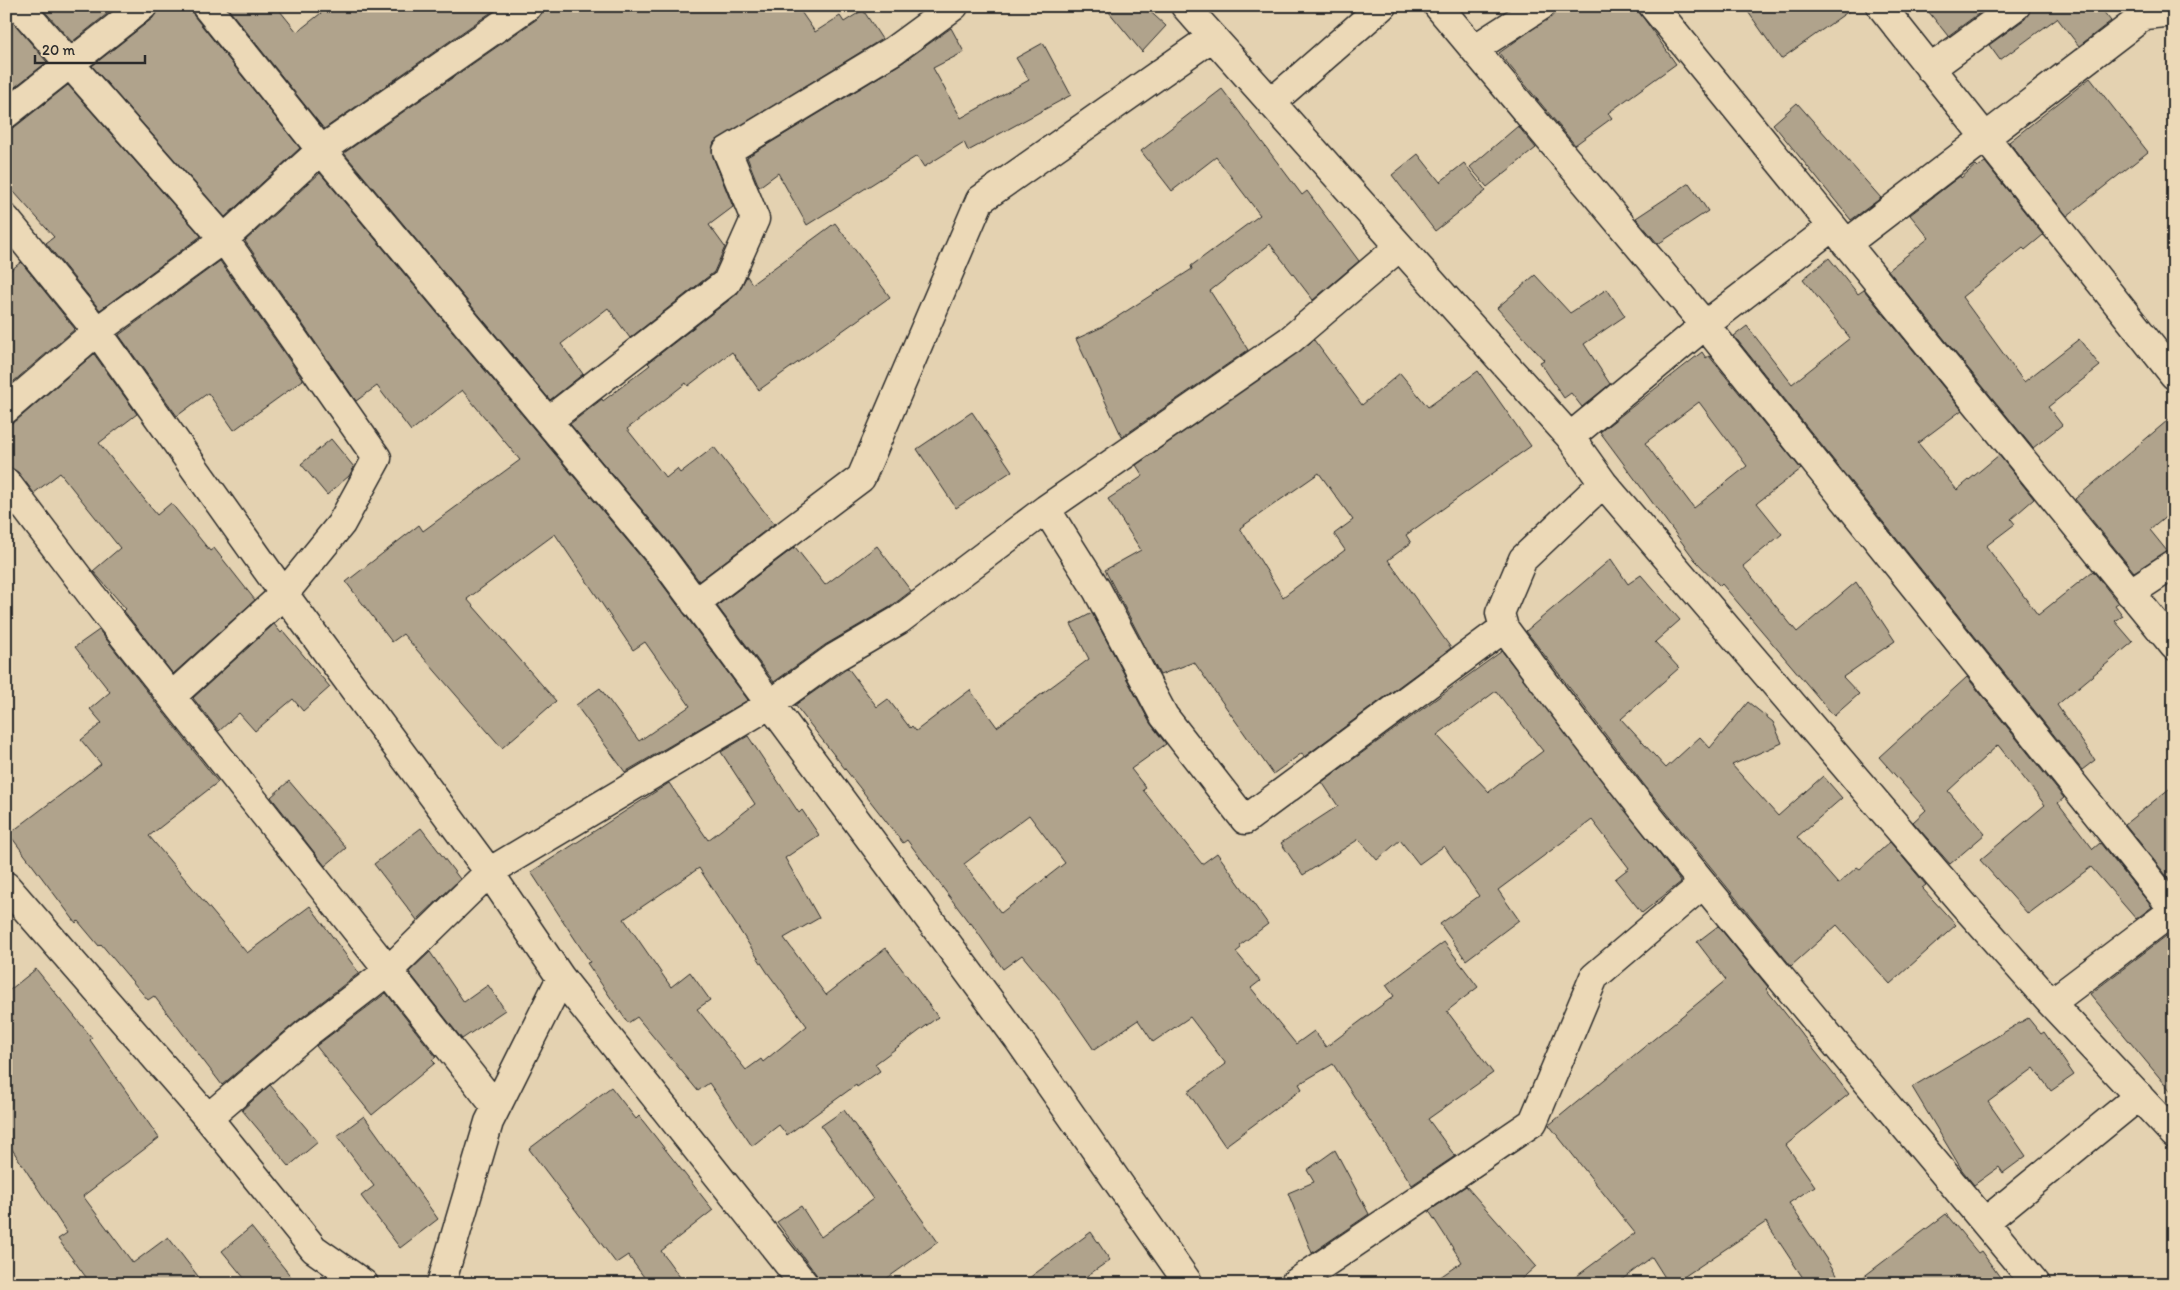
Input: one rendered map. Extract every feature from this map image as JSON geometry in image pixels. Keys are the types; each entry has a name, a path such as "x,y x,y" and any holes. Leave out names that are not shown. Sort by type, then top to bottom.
{"street":[{"path":"19,6 224,239 377,458 341,524 284,594 172,696"},
{"path":"6,114 143,6"},
{"path":"206,6 322,150 663,559 769,706 1018,1039 1189,1284"},
{"path":"6,410 97,331 224,239 322,150 528,6"},
{"path":"548,421 727,282 755,219 727,151 894,50 954,6"},
{"path":"1185,6 1570,436 1603,483 1963,904 2051,1003 2174,1134"},
{"path":"1271,103 1382,6"},
{"path":"1438,6 1705,325 2174,910 2051,1003"},
{"path":"1474,49 1541,6"},
{"path":"1653,6 2174,646"},
{"path":"1881,6 2174,375"},
{"path":"1930,69 2016,6"},
{"path":"1570,436 1705,325 1984,137 2144,15 2174,12"},
{"path":"695,603 862,478 980,200 1212,37"},
{"path":"6,219 97,331 284,594 489,872 561,978 804,1284"},
{"path":"208,1118 306,1034 388,971 489,872 769,706 834,658 899,620 1046,509 1290,340 1400,247"},
{"path":"6,482 496,1107"},
{"path":"1603,483 1523,559 1500,613 1504,628 1565,711 1703,884 2036,1284"},
{"path":"1046,509 1097,590 1164,716 1245,820 1504,628"},
{"path":"2130,593 2174,564"},
{"path":"1294,1284 1533,1122 1594,977 1703,884"},
{"path":"7,887 208,1118 314,1249 364,1284"},
{"path":"441,1284 489,1122 561,978"},
{"path":"1985,1222 2139,1096"}],"building":[{"path":"40,6 117,6 72,42"},
{"path":"158,6 191,6 194,16 300,148 225,217 92,66 153,18"},
{"path":"226,6 276,6 297,32 330,6 500,6 324,129"},
{"path":"543,6 797,6 815,32 840,16 844,22 863,10 882,39 714,142 712,149 713,157 733,207 709,225 725,247 714,272 630,338 608,308 561,344 583,374 550,400 344,153 537,19 542,13"},
{"path":"1104,6 1144,6 1166,26 1142,52"},
{"path":"1565,6 1635,6 1676,64 1608,113 1612,118 1575,145 1499,53"},
{"path":"1744,6 1856,6 1781,59"},
{"path":"1924,6 1989,6 1948,36"},
{"path":"2031,6 2099,6 2111,21 2079,46 2057,18 2000,60 1989,45 2025,19"},
{"path":"6,14 47,62 6,94"},
{"path":"951,28 964,52 933,68 961,118 1029,80 1016,58 1043,43 1071,95 968,151 964,142 924,167 917,156 807,225 778,173 759,187 747,157 902,63"},
{"path":"2090,78 2148,152 2067,216 2009,142"},
{"path":"68,85 201,236 100,310 46,243 54,237 6,183 6,129 16,126"},
{"path":"1222,89 1302,195 1307,191 1359,261 1313,300 1270,244 1210,291 1248,350 1122,437 1076,339 1100,328 1192,269 1191,266 1260,215 1216,157 1172,191 1141,151"},
{"path":"1797,103 1881,198 1851,220 1773,124"},
{"path":"1518,126 1536,148 1487,187 1470,167"},
{"path":"1418,154 1440,182 1464,163 1486,191 1435,231 1392,175"},
{"path":"1985,162 2043,235 2025,250 2023,248 1962,297 2024,382 2079,339 2100,366 2048,407 2062,425 2033,448 1888,270 1929,238 1910,215 1960,176 1961,178 1976,165 1978,167"},
{"path":"320,173 651,569 748,700 625,772 576,705 600,688 639,741 690,706 645,642 633,650 555,534 467,599 556,701 502,748 403,634 392,642 346,582 419,525 423,531 520,460 462,390 411,431 377,386 356,401 245,241"},
{"path":"1689,183 1708,211 1658,244 1636,218"},
{"path":"835,223 890,297 759,390 732,352 688,386 686,383 627,429 666,478 677,469 680,473 714,447 774,524 699,581 675,549 570,424 650,365 648,363 737,294 747,276 752,284"},
{"path":"1829,258 1858,294 1864,290 1962,410 1918,443 1957,490 1999,455 2034,499 2011,519 2015,524 1986,546 2038,615 2093,571 2118,603 2115,605 2123,616 2115,621 2133,642 2057,705 2095,760 2082,770 1734,336 1747,326 1792,384 1850,338 1803,279"},
{"path":"220,261 303,380 234,430 208,393 177,416 119,335"},
{"path":"21,262 75,329 6,388 6,274"},
{"path":"1535,275 1570,313 1607,289 1625,316 1584,344 1610,384 1582,407 1571,393 1564,398 1540,362 1544,360 1497,308"},
{"path":"1314,340 1362,405 1400,373 1428,407 1478,371 1531,446 1406,535 1411,543 1388,560 1451,648 1304,757 1302,753 1273,774 1194,662 1160,675 1105,570 1141,550 1108,499 1143,476 1136,465","holes":["1319,473 1353,520 1334,534 1345,550 1283,597 1240,528"]},
{"path":"1702,352 1706,358 1709,356 1801,469 1757,503 1782,534 1743,566 1797,632 1856,582 1895,641 1843,677 1859,694 1834,716 1722,584 1720,586 1695,560 1600,432","holes":["1699,402 1747,466 1694,508 1645,443"]},
{"path":"94,354 137,414 99,443 157,515 171,503 210,551 214,548 255,600 173,674 124,611 126,609 93,571 120,548 60,473 34,493 18,472 6,466 6,424 16,421"},
{"path":"972,412 1012,471 956,508 917,449"},
{"path":"2174,415 2174,510 2150,530 2167,551 2134,572 2075,499"},
{"path":"331,439 354,467 349,476 327,495 301,464"},
{"path":"877,546 911,591 890,607 825,645 774,682 717,606 795,547 825,585"},
{"path":"1611,559 1628,584 1641,575 1680,620 1655,642 1679,668 1621,719 1666,768 1700,737 1710,748 1748,702 1773,722 1782,743 1732,765 1778,816 1823,776 1842,798 1797,837 1838,884 1857,867 1860,869 1890,842 1926,885 1922,888 1956,925 1890,984 1837,925 1791,966 1645,786 1526,631"},
{"path":"1092,613 1150,723 1166,744 1131,769 1146,788 1143,790 1202,864 1217,853 1268,924 1240,945 1241,948 1236,952 1260,981 1251,988 1296,1044 1314,1031 1326,1047 1394,996 1386,985 1444,942 1478,987 1447,1011 1493,1073 1428,1119 1455,1156 1412,1185 1333,1064 1299,1084 1302,1089 1225,1146 1188,1092 1226,1064 1190,1017 1153,1042 1138,1020 1094,1050 1061,1002 1022,955 1003,969 971,923 907,840 903,843 795,705 848,668 877,707 888,699 910,728 912,726 916,731 970,690 997,727 1089,659 1071,624","holes":["1029,815 1065,863 1001,913 964,864"]},
{"path":"274,624 281,633 283,631 330,687 303,711 293,699 255,731 239,713 219,731 193,698"},
{"path":"99,630 218,782 149,836 247,953 310,906 359,973 296,1022 222,1085 154,996 148,1000 101,944 99,946 78,921 76,923 9,834 101,764 81,740 102,723 90,709 110,692 75,647"},
{"path":"1502,651 1681,882 1642,913 1615,879 1629,868 1592,820 1498,890 1519,920 1466,960 1440,924 1479,896 1444,846 1419,864 1400,840 1377,860 1359,839 1303,875 1281,843 1338,806 1322,782","holes":["1496,691 1543,751 1489,792 1437,735"]},
{"path":"1967,677 2064,798 2058,803 2093,849 2100,843 2152,907 2136,919 2091,867 2028,914 1980,860 2045,805 1998,745 1948,791 1985,834 1950,864 1913,822 1926,810 1879,757"},
{"path":"748,736 799,813 802,810 819,835 785,858 819,918 784,938 826,995 886,948 938,1017 875,1064 880,1071 857,1087 856,1085 787,1135 779,1125 752,1146 709,1083 698,1091 637,1017 628,1023 587,963 590,962 531,872 669,783 708,840 755,804 721,752","holes":["699,868 767,972 807,1026 763,1062 761,1059 746,1070 697,1009 710,1000 690,972 671,987 624,919"]},
{"path":"289,781 346,848 325,866 271,797"},
{"path":"2174,785 2174,885 2125,824"},
{"path":"421,828 460,879 417,920 374,864"},
{"path":"1718,926 1768,987 1766,989 1849,1094 1786,1145 1815,1186 1789,1203 1843,1284 1807,1284 1766,1222 1673,1284 1669,1284 1652,1257 1616,1284 1566,1284 1635,1233 1549,1125 1726,980 1697,942"},
{"path":"2174,930 2174,1095 2090,994"},
{"path":"430,952 464,1002 488,985 505,1010 462,1039 409,972"},
{"path":"36,969 92,1038 90,1040 159,1138 83,1196 133,1263 168,1237 204,1284 91,1284 58,1239 67,1233 6,1140 6,993"},
{"path":"386,993 436,1057 432,1060 435,1063 372,1115 316,1046"},
{"path":"2028,1018 2041,1034 2044,1032 2074,1075 2051,1091 2034,1068 1988,1102 2026,1156 2003,1173 1999,1167 1974,1185 1962,1170 1912,1087"},
{"path":"270,1085 318,1142 289,1166 242,1110"},
{"path":"611,1087 636,1119 639,1116 713,1210 661,1251 685,1284 649,1284 628,1255 616,1263 529,1149"},
{"path":"844,1110 938,1242 879,1284 819,1284 816,1274 777,1222 801,1206 821,1237 873,1199 821,1126"},
{"path":"364,1116 438,1219 400,1248 361,1196 374,1186 337,1136"},
{"path":"1335,1150 1369,1214 1312,1253 1288,1193 1314,1182 1307,1170"},
{"path":"1466,1186 1536,1266 1516,1284 1430,1284 1462,1262 1429,1211"},
{"path":"1946,1214 1978,1253 1981,1251 2005,1284 1854,1284"},
{"path":"251,1227 297,1284 249,1284 222,1251"},
{"path":"1091,1232 1110,1260 1075,1284 1021,1284"}]}
